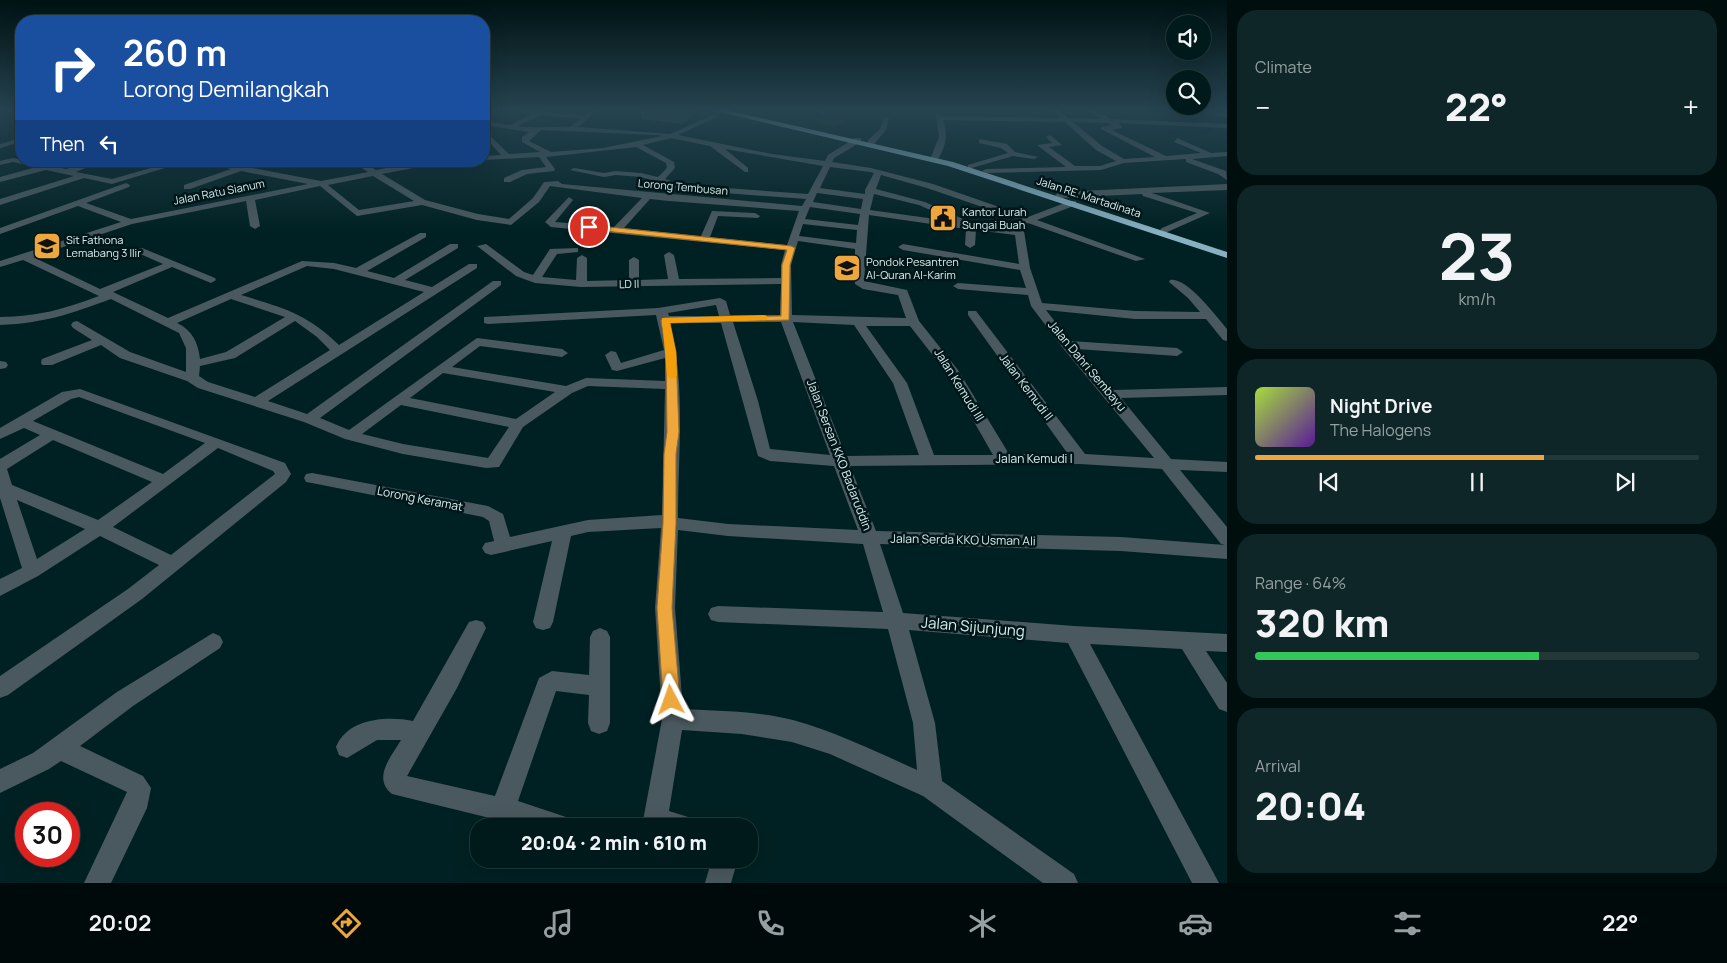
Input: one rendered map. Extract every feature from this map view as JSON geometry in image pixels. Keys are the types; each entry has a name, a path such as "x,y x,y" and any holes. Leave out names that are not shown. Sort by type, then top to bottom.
{"highway":[{"name":"Jalan RE. Martadinata","path":"894,150 950,164 1076,202 1227,255"},
{"path":"906,150 986,171 1227,250"}],"street":[{"path":"501,150 508,157"},
{"path":"507,180 526,172 551,169 544,154 538,150"},
{"path":"490,158 589,150"},
{"path":"648,150 670,162 671,168 660,180"},
{"path":"721,150 746,170"},
{"path":"748,150 879,172 930,186 1140,259"},
{"name":"Jalan Sersan KKO Badaruddin","path":"840,150 828,163 799,220 786,265 786,318 842,460 896,621 924,723 931,788"},
{"path":"935,157 939,150"},
{"path":"1009,150 1014,154"},
{"path":"1048,150 1086,177"},
{"path":"1103,150 1123,161"},
{"path":"1147,150 1165,159"},
{"path":"1201,150 1212,155"},
{"path":"559,185 564,175 579,166 583,151"},
{"path":"971,167 1014,154 1034,157"},
{"path":"986,171 1108,167 1123,161 1227,154"},
{"path":"1182,158 1223,173 1223,176 1227,178"},
{"path":"0,163 15,160"},
{"path":"521,162 526,172"},
{"path":"0,180 47,167 113,182 163,167"},
{"path":"67,172 81,167"},
{"path":"235,167 322,184 356,212 379,208 391,209 422,202"},
{"path":"364,167 422,202 478,217 511,222 536,200 547,184 559,185"},
{"name":"Jalan Ratu Sianum","path":"0,264 130,222 412,167"},
{"path":"186,187 240,168"},
{"path":"574,170 604,175 616,173 641,175 684,187 809,200 863,211 1018,233 1019,223 1076,202"},
{"path":"488,320 662,316 720,301 726,318 913,322 903,292 859,284 863,211 868,194 879,172"},
{"path":"0,231 147,176 139,174"},
{"path":"0,202 82,176"},
{"path":"1207,178 1227,187"},
{"path":"559,185 562,191 560,199 569,200 550,223 704,240 860,247"},
{"name":"Lorong Tembusan","path":"559,185 648,196 809,200"},
{"path":"1060,195 1227,187"},
{"path":"1134,191 1205,213 1165,230"},
{"path":"809,200 868,194 914,200 948,213 971,226"},
{"path":"617,230 648,196"},
{"path":"250,198 255,226"},
{"path":"76,202 130,222"},
{"path":"704,240 715,213 755,216"},
{"path":"799,220 862,228"},
{"path":"970,245 971,226"},
{"name":"Jalan Dahri Sembayu","path":"1018,233 1031,292 1037,306 1066,344 1111,394 1227,539"},
{"path":"359,271 423,235"},
{"path":"396,281 454,246"},
{"name":"LD II","path":"482,246 520,274 535,280 581,284 786,281"},
{"path":"903,248 1025,268"},
{"path":"142,251 211,280"},
{"path":"535,280 554,251 578,254 581,284"},
{"path":"669,254 674,283"},
{"path":"23,256 184,331 191,341 194,355 193,371 203,385 309,419 350,436 413,450 486,464 493,463 518,424 567,390 592,381 672,385"},
{"path":"634,260 634,284"},
{"path":"167,323 306,263 321,263 359,271 435,291"},
{"path":"0,321 34,320 66,312 171,264"},
{"path":"257,402 340,352 473,266"},
{"path":"1174,282 1192,296 1227,338"},
{"path":"309,419 497,283"},
{"path":"958,286 1031,292"},
{"path":"229,295 295,316 321,334 340,352"},
{"path":"1037,306 1135,315 1209,316"},
{"name":"Jalan Kemudi II","path":"972,313 1080,459"},
{"path":"77,325 125,355 193,371 230,355 295,316"},
{"path":"662,316 671,352 673,432 670,454 670,523 665,608 673,719 664,818"},
{"name":"Jalan Kemudi I","path":"726,318 764,454 774,457 842,460 1080,459 1227,467"},
{"path":"858,322 900,383 928,460"},
{"name":"Jalan Kemudi III","path":"913,322 935,346 960,382 1003,458"},
{"path":"47,362 101,341"},
{"path":"350,436 479,341 562,353"},
{"path":"1066,344 1177,352"},
{"path":"611,354 617,367 620,367 671,352"},
{"path":"440,369 567,390"},
{"path":"1111,394 1227,391"},
{"path":"0,434 22,423 67,395 80,393 279,467 283,474 135,594 0,688"},
{"path":"397,400 518,424"},
{"path":"22,423 165,481"},
{"path":"0,466 53,434"},
{"path":"0,588 32,572 99,528 216,442"},
{"path":"0,471 32,572"},
{"name":"Lorong Keramat","path":"312,478 488,512 497,518 502,540 499,547 563,532 612,524 656,521 670,523"},
{"path":"5,488 99,528 172,563"},
{"name":"Jalan Serda KKO Usman Ali","path":"670,523 742,532 870,539 1112,543 1227,552"},
{"path":"543,622 563,532"},
{"name":"Jalan Sijunjung","path":"718,614 896,621 1074,635 1227,643"},
{"path":"476,628 449,682 393,777 396,784 535,818"},
{"path":"1074,635 1206,883"},
{"path":"599,723 600,637"},
{"path":"1188,641 1227,702"},
{"path":"0,781 41,761 125,699 213,642"},
{"path":"503,810 520,756 547,685 552,681 599,686"},
{"path":"673,719 742,723 792,731 833,744 931,788 1052,878"},
{"path":"348,747 374,729 390,728 418,734"},
{"path":"59,748 135,784 138,788 138,799 97,883"},
{"path":"718,883 722,868"}],"slow traffic":[{"path":"672,376 671,352 665,320 764,318"}],"place":[{"name":"Kantor Lurah Sungai Buah","path":"943,218"},
{"name":"Sit Fathona Lemabang 3 Ilir","path":"47,246"},
{"name":"Pondok Pesantren Al-Quran Al-Karim","path":"847,268"}],"route":[{"path":"589,227 791,248 786,265 786,318 665,320 671,352 673,432 670,454 670,523 665,608 671,700"}]}
